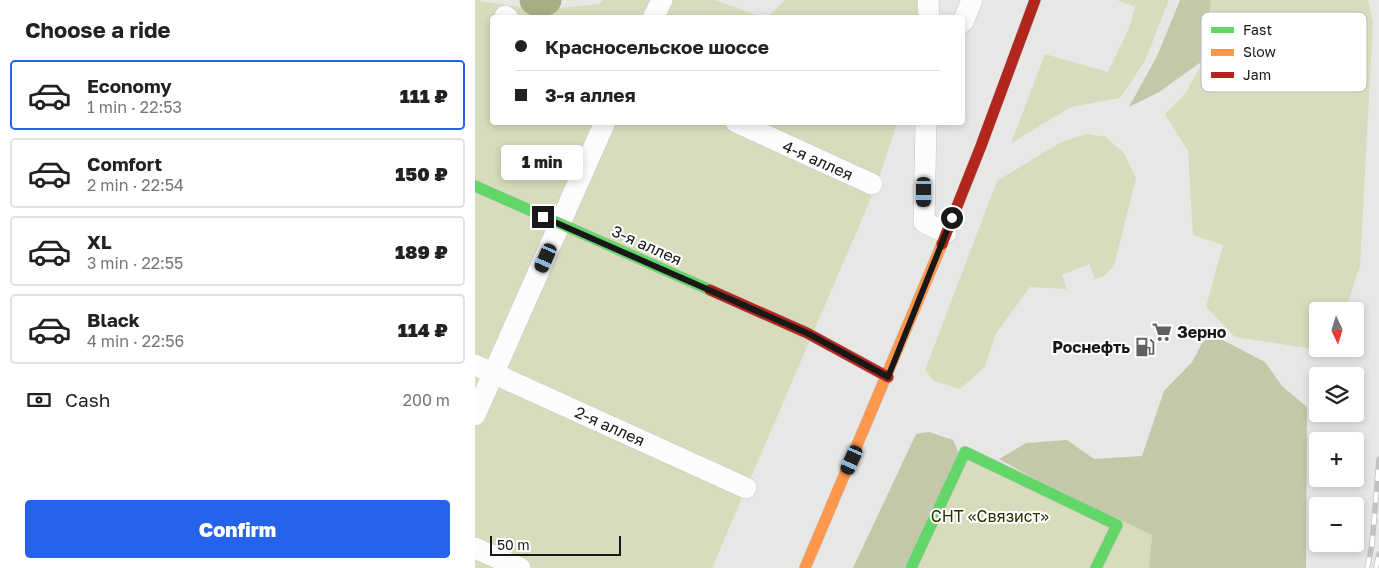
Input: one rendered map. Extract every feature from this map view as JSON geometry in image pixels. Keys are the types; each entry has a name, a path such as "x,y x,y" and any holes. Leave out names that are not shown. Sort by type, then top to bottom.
{"main road":[{"path":"805,568 888,377 981,145 1035,0"},
{"name":"3-я аллея","path":"475,186 807,333 888,377"},
{"path":"911,568 965,452 1117,525 1096,568"}],"street":[{"path":"654,15 662,0"},
{"path":"928,0 929,15"},
{"path":"965,17 972,0"},
{"path":"475,415 604,125"},
{"name":"4-я аллея","path":"743,125 873,184"},
{"path":"926,125 924,222 946,233"},
{"name":"2-я аллея","path":"475,365 745,488"},
{"path":"475,548 520,568"}],"green space":[{"path":"475,0 540,10 599,4 603,0 715,0 756,15 490,15 490,125 896,125 877,184 712,568 475,568"},
{"path":"785,0 917,0 918,15 770,15"},
{"path":"1117,0 1169,0 1145,61 1120,98 1071,107 1011,143 1045,54 1108,72 1129,28 1135,7"},
{"path":"1180,0 1211,0 1210,12 1201,12 1201,62 1159,92 1129,107 1158,54"},
{"path":"1211,0 1368,0 1373,22 1360,266 1348,302 1309,302 1309,348 1235,337 1206,307 1223,245 1193,235 1188,151 1165,114 1185,94 1201,65 1201,92 1367,92 1367,12 1210,12"},
{"path":"1087,134 1106,137 1124,153 1136,178 1114,266 1103,277 1095,279 1089,264 1062,275 1067,289 1030,287 995,335 985,367 960,389 934,381 925,370 997,181 1061,142"},
{"path":"1211,334 1265,362 1282,386 1307,407 1306,568 1149,568 1152,535 1038,481 999,459 1026,443 1067,440 1094,459 1142,456 1164,391 1192,362 1202,343"},
{"path":"929,432 953,440 960,456 907,568 853,568 916,434"},
{"name":"СНТ «Связист»","path":"965,446 1152,535 1149,568 907,568"}],"waterway":[{"path":"535,0 546,0"}],"railway":[{"path":"1367,568 1372,545 1379,459"},
{"path":"1376,568 1379,554"}],"traffic: fast":[{"path":"475,186 710,290"},
{"path":"911,568 965,452 1117,525 1096,568"}],"traffic: slow":[{"path":"805,568 942,244"}],"traffic: jam":[{"path":"942,244 981,146 1035,0"},
{"path":"710,290 807,333 888,377"}],"place":[{"name":"Зерно","path":"1162,332"},
{"name":"Роснефть","path":"1145,347"}],"route":[{"path":"543,217 807,333 888,377 952,218"}]}
